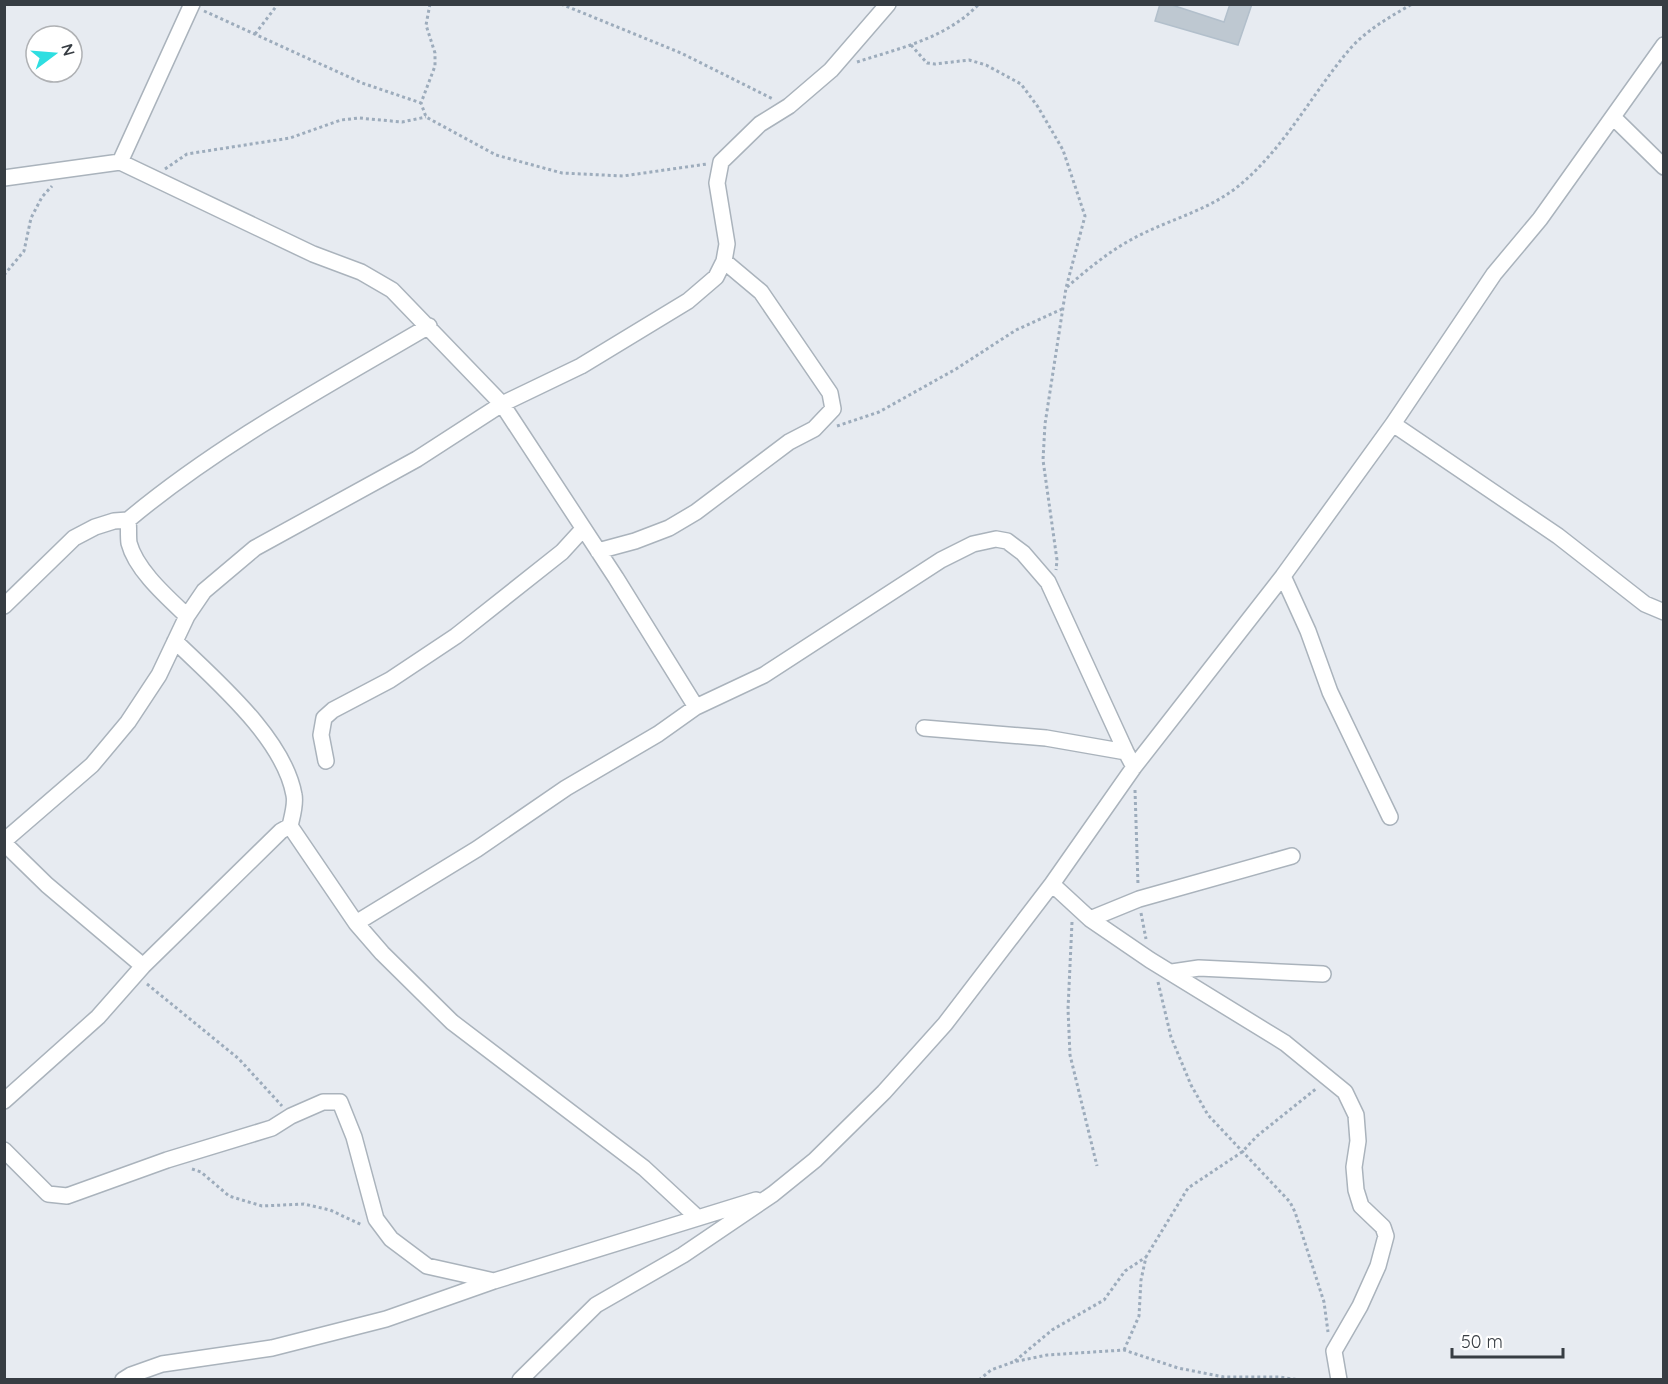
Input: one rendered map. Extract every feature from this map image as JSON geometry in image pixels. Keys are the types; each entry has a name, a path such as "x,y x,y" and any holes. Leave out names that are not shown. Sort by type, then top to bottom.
{"street":[{"path":"140,970 47,885 4,842 92,765 128,722 159,675 187,616 204,591 255,548 417,459 502,404 581,366 688,301 716,277 724,261 728,244 717,183 721,162 760,124 789,106 831,70 888,4"},
{"path":"120,162 192,5"},
{"path":"520,1380 596,1305 683,1255 773,1194 823,1153 884,1092 937,1033 1052,884 1134,767 1283,576 1393,424 1494,274 1540,219 1664,45"},
{"path":"1613,117 1664,167"},
{"path":"4,178 120,162 313,254 361,272 392,290 502,404 696,707"},
{"path":"598,551 635,541 669,528 696,512 789,442 814,429 833,409 830,393 761,292 724,261"},
{"path":"4,606 74,538 95,527 114,521 128,520 159,494 254,429 429,326"},
{"path":"1393,424 1558,536 1645,604 1664,612"},
{"path":"128,520 129,542 135,556 160,591 187,616"},
{"path":"326,761 321,735 324,718 333,710 390,680 456,636 562,552 583,529"},
{"path":"356,923 477,849 566,788 658,734 696,707 764,675 941,560 974,544 996,539 1007,541 1023,553 1048,582 1125,752 1134,767"},
{"path":"1283,576 1308,631 1330,692 1390,817"},
{"path":"175,641 253,720 277,751 288,772 295,797 290,826 356,923 382,953 452,1022 644,1168 698,1218"},
{"path":"924,728 1046,738 1125,752"},
{"path":"4,1101 98,1017 140,970 281,831 290,826"},
{"path":"1090,919 1139,899 1292,856"},
{"path":"1052,884 1090,919 1150,960 1285,1043 1345,1092 1356,1115 1359,1141 1354,1167 1356,1190 1361,1206 1383,1227 1386,1236 1378,1266 1360,1306 1334,1351 1339,1380"},
{"path":"1172,972 1199,968 1323,974"},
{"path":"4,1150 48,1194 67,1196 167,1160 272,1128 291,1116 324,1102 340,1102 354,1137 376,1219 391,1239 428,1266 494,1281"},
{"path":"123,1380 130,1375 162,1364 272,1348 386,1319 494,1281 773,1194"}],"path":[{"path":"255,34 278,4"},
{"path":"426,117 421,103 435,66 435,53 426,25 430,4"},
{"path":"561,4 681,53 789,106"},
{"path":"831,70 942,33 979,4"},
{"path":"1066,288 1101,258 1138,236 1207,207 1236,188 1265,162 1350,48 1377,25 1412,4"},
{"path":"192,5 362,83 421,103"},
{"path":"911,45 927,63 969,60 986,65 1021,84 1038,107 1063,150 1085,216 1066,288 1045,424 1043,460 1058,560 1055,574 1048,582"},
{"path":"153,177 187,154 290,138 341,120 359,118 402,122 426,117 496,155 562,173 623,177 721,162"},
{"path":"4,275 24,251 31,218 42,197 70,168"},
{"path":"814,429 838,426 879,412 956,369 1016,330 1062,309"},
{"path":"1134,767 1139,899 1150,960 1162,993 1171,1037 1191,1085 1208,1115 1290,1202 1296,1212 1324,1302 1328,1331 1334,1351"},
{"path":"1073,902 1068,1009 1070,1055 1097,1166"},
{"path":"140,970 239,1059 291,1116"},
{"path":"1124,1350 1138,1317 1141,1280 1146,1257 1188,1188 1242,1152 1257,1136 1329,1077"},
{"path":"167,1160 201,1172 230,1196 262,1206 304,1204 330,1210 391,1239"},
{"path":"1013,1362 1052,1330 1104,1300 1125,1271 1146,1257"},
{"path":"980,1380 991,1370 1013,1362 1047,1355 1124,1350 1178,1368 1224,1377 1280,1377 1299,1380"}],"building":[{"path":"1160,4 1169,4 1224,22 1230,4 1252,4 1238,45 1155,21"}]}
